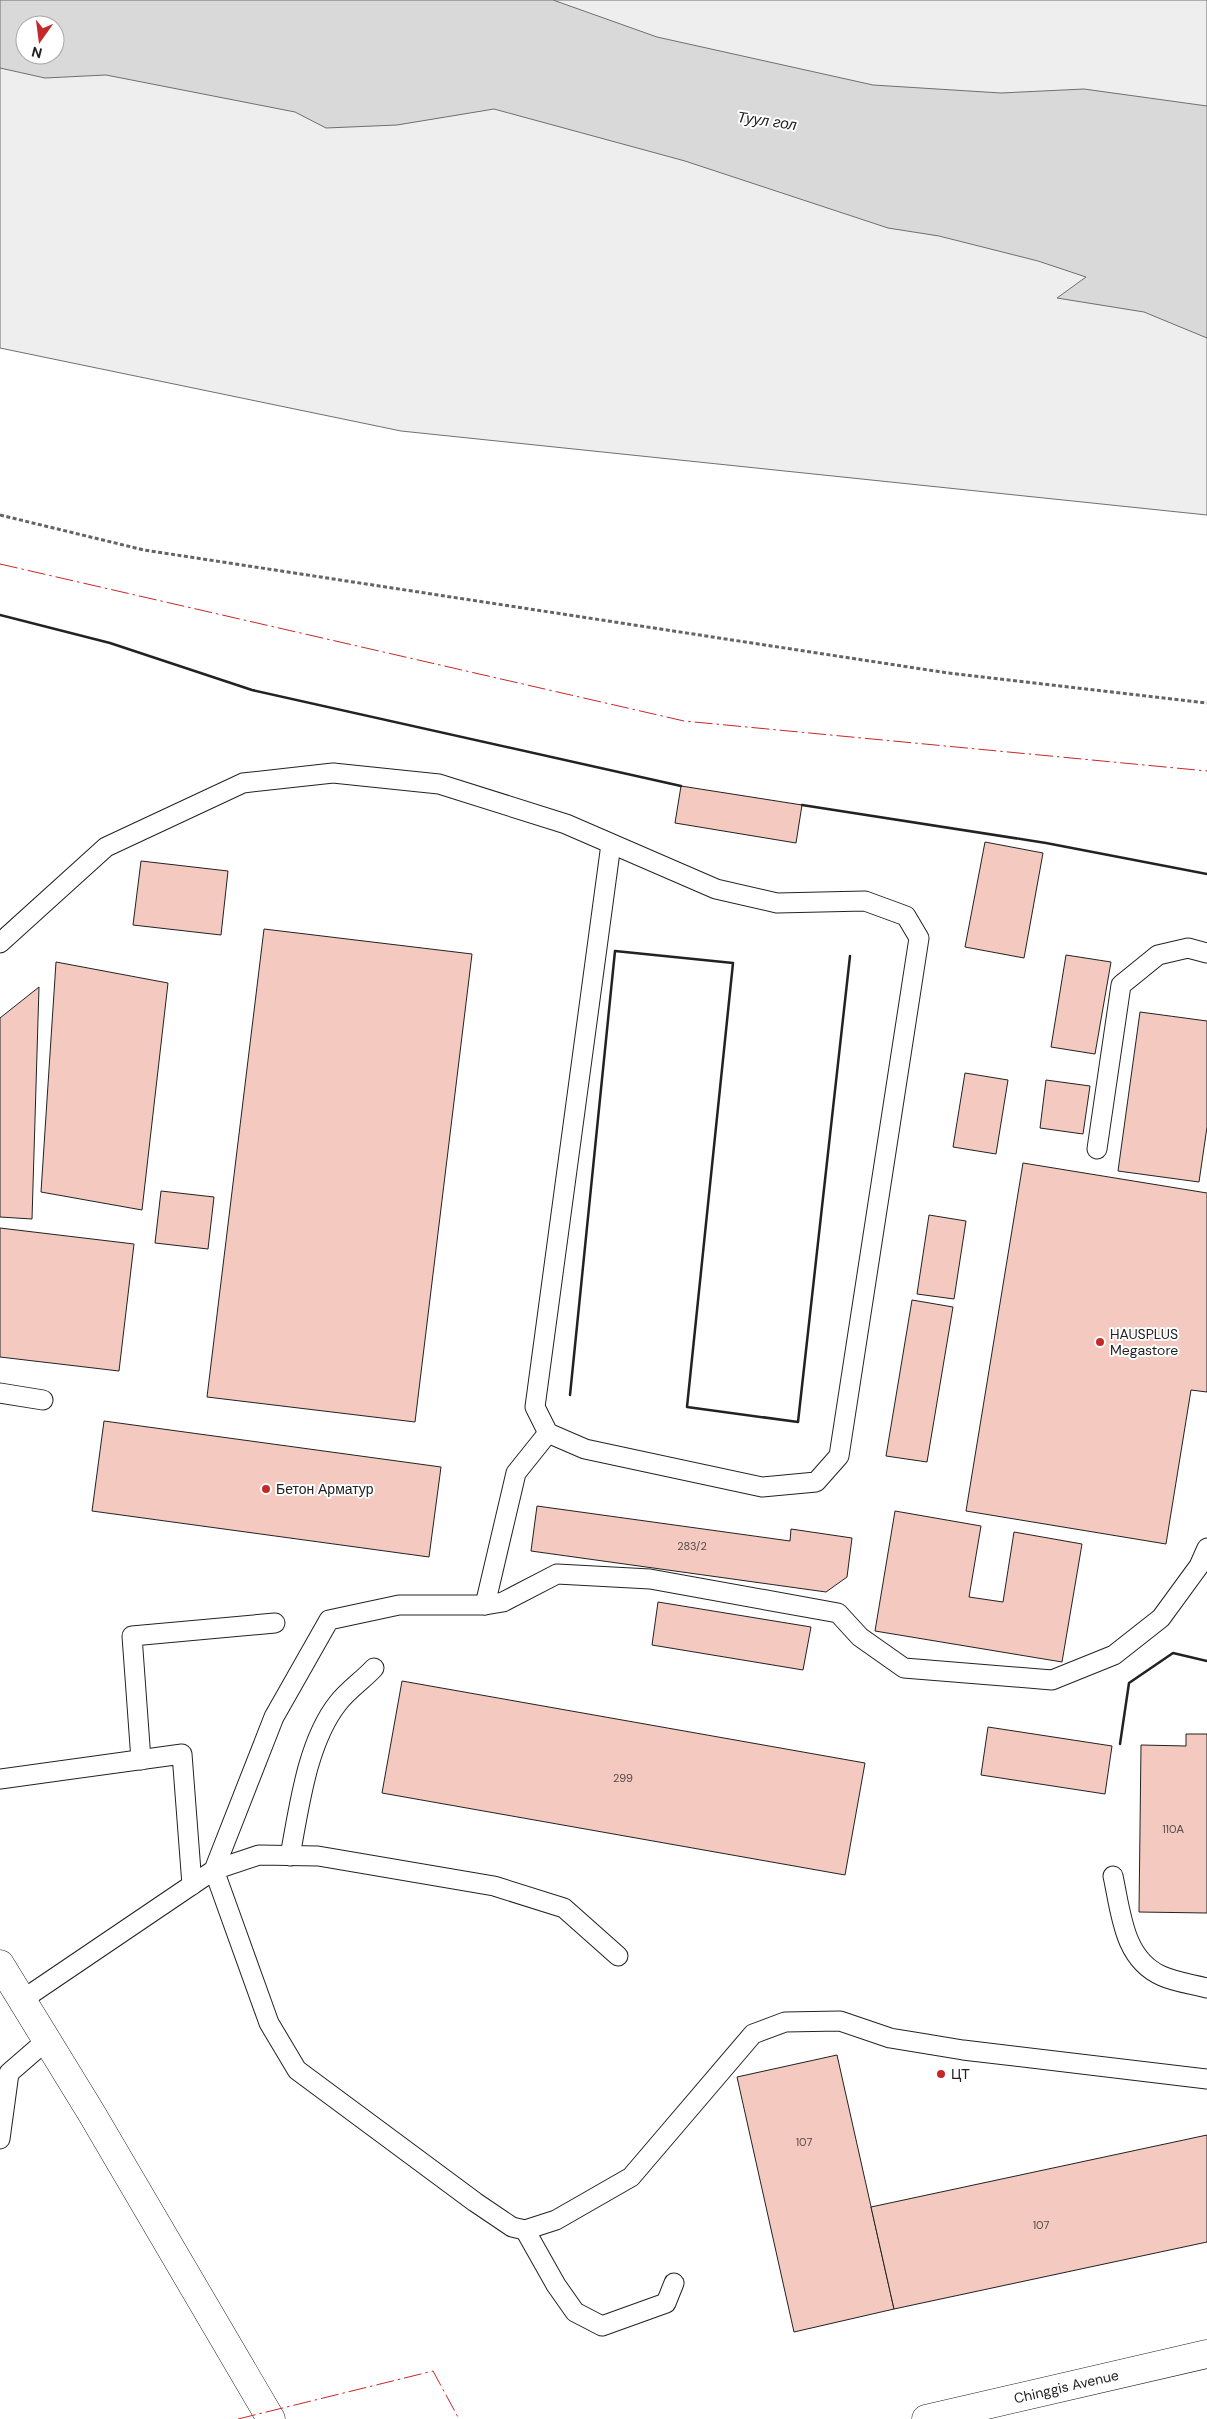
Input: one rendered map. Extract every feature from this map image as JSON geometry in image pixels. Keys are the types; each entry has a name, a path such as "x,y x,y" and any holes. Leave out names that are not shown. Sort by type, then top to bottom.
{"main road":[{"path":"0,1964 271,2419"},
{"name":"Chinggis Avenue","path":"926,2419 1207,2354"}],"lane":[{"path":"0,943 106,847 243,783 333,773 439,784 566,824 725,891 777,903 865,901 906,916 919,938 839,1456 816,1482 762,1487 586,1449 548,1433 535,1407 611,844"},
{"path":"1097,1149 1121,985 1158,955 1188,948 1207,953"},
{"path":"0,1393 43,1400"},
{"path":"486,1605 516,1473 548,1433"},
{"path":"1207,1548 1199,1566 1161,1618 1114,1655 1052,1680 904,1668 860,1637 838,1613 650,1579 557,1574 503,1602 486,1605 399,1604 329,1620 274,1717 214,1870 269,2023 297,2070 474,2202 512,2226 525,2230 556,2220 632,2176 753,2034 785,2022 840,2021 890,2038 964,2050 1207,2079"},
{"path":"141,1760 132,1636 275,1623"},
{"path":"290,1856 305,1778 318,1740 338,1703 374,1668"},
{"path":"0,1779 182,1754 192,1885"},
{"path":"22,2000 214,1870 259,1855 318,1856 494,1886 564,1908 618,1956"},
{"path":"1113,1876 1126,1939 1140,1961 1152,1971 1164,1977 1207,1988"},
{"path":"0,2139 9,2073 47,2040"},
{"path":"525,2230 556,2285 575,2312 602,2326 666,2303 674,2283"}],"path":[{"path":"0,515 144,550 948,674 1207,703"}],"shaded area":[{"path":"0,0 1207,0 1207,515 401,431 0,348"}],"water":[{"name":"Туул гол","path":"0,0 553,0 657,37 873,85 1001,93 1084,89 1207,106 1207,338 1144,312 1057,298 1086,277 1038,261 939,236 888,228 685,161 494,109 397,125 326,128 295,112 106,75 45,78 0,68"}],"building":[{"path":"681,786 802,805 796,843 675,823"},
{"path":"985,842 1043,853 1024,958 965,947"},
{"path":"141,861 228,871 221,935 133,925"},
{"path":"264,929 472,954 415,1422 207,1397"},
{"path":"1066,955 1111,962 1095,1054 1051,1047"},
{"path":"56,962 168,983 142,1210 41,1192"},
{"path":"39,987 32,1219 0,1217 0,1018"},
{"path":"1140,1012 1207,1021 1207,1127 1199,1182 1118,1171"},
{"path":"965,1073 1008,1080 996,1154 953,1147"},
{"path":"1046,1080 1090,1086 1083,1134 1040,1128"},
{"path":"1023,1163 1207,1193 1207,1392 1191,1390 1166,1544 966,1511"},
{"path":"161,1191 214,1197 208,1249 155,1243"},
{"path":"929,1215 966,1221 954,1299 917,1294"},
{"path":"0,1228 134,1244 119,1371 0,1357"},
{"path":"912,1300 953,1307 927,1462 886,1456"},
{"name":"Бетон Арматур","path":"104,1421 441,1467 429,1557 92,1511"},
{"path":"537,1506 790,1541 791,1529 852,1538 847,1577 826,1592 531,1551"},
{"path":"895,1511 981,1526 969,1597 1003,1602 1014,1532 1082,1544 1062,1662 875,1631"},
{"path":"658,1602 811,1627 803,1670 652,1645"},
{"path":"402,1681 865,1763 845,1875 382,1793"},
{"path":"988,1727 1112,1746 1105,1794 981,1775"},
{"path":"1186,1734 1207,1734 1207,1913 1139,1912 1141,1745 1186,1746"},
{"path":"837,2055 894,2309 794,2332 737,2077"},
{"path":"1207,2135 1207,2242 894,2309 871,2207"}],"wall":[{"path":"0,615 110,643 252,690 681,786"},
{"path":"802,805 1046,843 1207,874"},
{"path":"570,1395 615,951 733,963 687,1407 798,1422 850,956"},
{"path":"1120,1744 1129,1683 1173,1653 1207,1661"}],"power":[{"path":"0,564 684,721 1207,771"},
{"path":"238,2419 433,2371 459,2419"}],"place":[{"name":"HAUSPLUS Megastore","path":"1100,1342"},
{"name":"Бетон Арматур","path":"266,1489"},
{"name":"ЦТ","path":"941,2074"}]}
